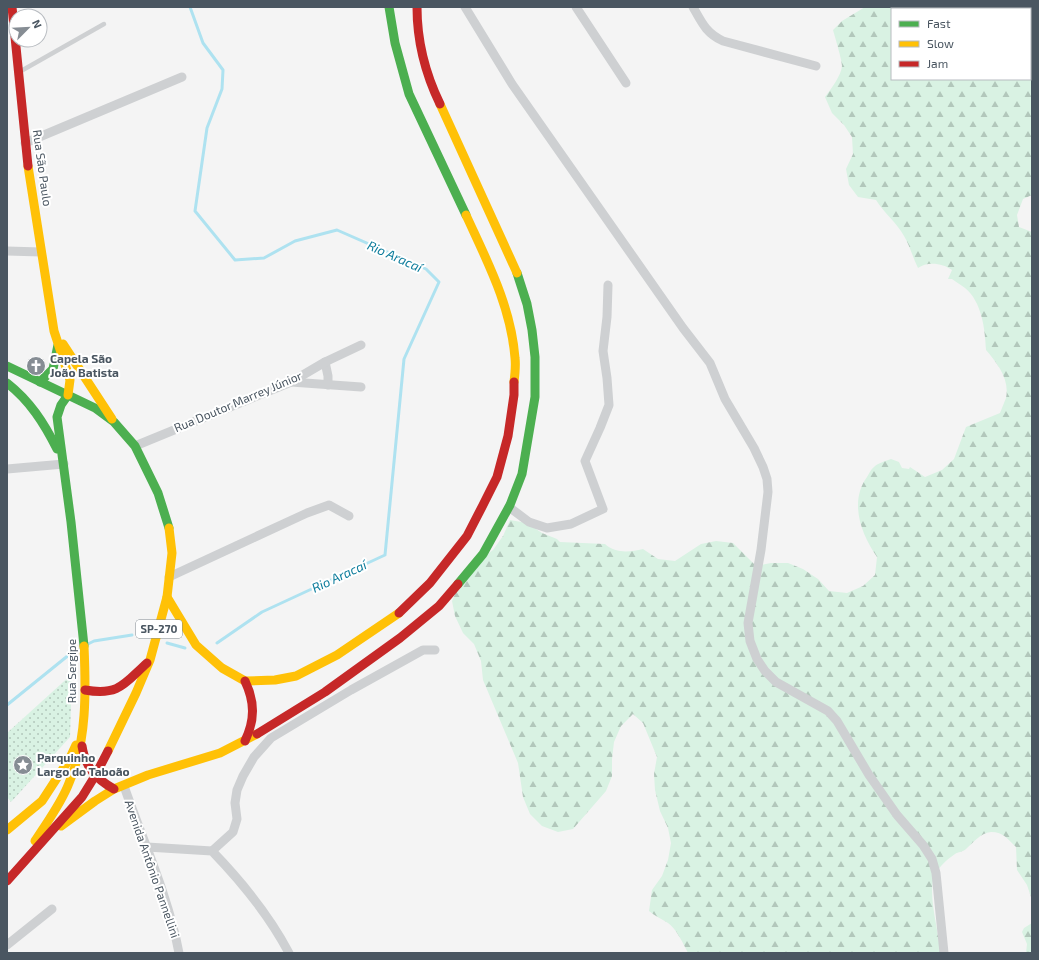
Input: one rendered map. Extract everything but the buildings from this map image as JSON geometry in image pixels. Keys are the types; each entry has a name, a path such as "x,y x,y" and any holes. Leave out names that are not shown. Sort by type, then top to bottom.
{"main road":[{"name":"Rua São Paulo","path":"12,7 25,143 54,331 70,380 68,395"},
{"path":"167,597 196,645 222,668 245,681 275,680 296,676 337,655 403,608 430,583 467,536 497,477 508,436 514,395 515,358 508,318 493,274 409,94 395,43 389,7"},
{"path":"51,833 114,789 148,775 220,754 245,741 325,692 400,638 439,606 482,554 509,507 522,474 535,397 535,357 532,330 527,304 516,268 430,85 419,40 417,7"},
{"path":"54,331 114,422"},
{"path":"40,382 53,369 58,344"},
{"name":"SP-270","path":"7,366 95,408 114,422 134,446 158,493 168,523 172,553 167,597 150,660 136,693 95,776 82,797 7,881"},
{"path":"7,383 30,404 45,423 64,464"},
{"name":"Rua Sergipe","path":"21,865 44,826 62,802 73,773 82,733 85,673 84,632 57,417 61,403 68,395"},
{"path":"84,690 95,692 114,691 122,686 150,660"},
{"path":"245,681 252,695 254,711 252,726 245,741"},
{"path":"82,733 82,755 87,768 104,784 114,789"},
{"path":"7,830 42,800 70,758 82,733"}],"street":[{"path":"465,7 512,84 683,328 710,363 725,399 754,448 763,467 767,480 768,492 761,550 748,623 750,641 757,659 765,671 776,682 828,712 837,721 869,775 897,815 923,845 932,859 936,873 944,953"},
{"path":"576,7 626,83"},
{"path":"693,7 704,27 714,37 723,41 816,66"},
{"path":"25,143 182,76"},
{"path":"7,251 41,252"},
{"path":"509,507 529,522 547,528 571,524 603,508 585,461 609,405 603,351 607,317 608,285"},
{"name":"Rua Doutor Marrey Júnior","path":"134,446 291,382 325,362 361,345"},
{"path":"325,362 328,385"},
{"path":"291,382 361,387"},
{"path":"7,469 64,464"},
{"path":"169,577 307,513 329,505 349,516"},
{"path":"212,851 233,832 237,819 235,803 237,790 254,757 271,738 351,690 423,650 434,650"},
{"name":"Avenida Antônio Pannellini","path":"124,786 164,896 176,936 179,953"},
{"path":"147,847 212,851 241,882 271,923 289,953"},
{"path":"7,945 52,909"}],"lane":[{"path":"19,72 104,24"}],"green space":[{"path":"865,7 904,8 891,8 891,80 1031,80 1031,8 999,7 1032,7 1032,195 1023,199 1017,215 1019,227 1032,232 1032,900 1027,885 1017,870 1016,847 999,833 991,832 983,834 965,850 952,856 942,865 934,876 932,897 940,953 688,953 680,937 671,925 649,911 652,890 662,876 668,860 671,843 668,828 660,811 655,790 654,774 657,757 643,723 633,714 621,726 614,742 612,776 606,791 573,829 558,832 542,826 530,814 523,797 518,763 483,680 481,661 474,644 463,633 455,616 452,601 459,585 480,559 493,550 503,536 510,520 527,523 560,542 605,544 618,551 643,549 658,559 675,561 701,544 716,541 733,543 756,566 771,563 788,563 803,569 818,579 829,591 847,593 863,586 875,575 877,557 862,528 858,507 862,487 872,469 878,464 891,459 899,462 902,468 909,469 910,467 925,477 942,470 954,459 966,427 1000,413 1006,398 1006,384 1002,372 986,350 982,316 971,294 952,279 948,279 952,270 940,264 926,264 918,268 901,231 876,200 858,197 849,185 846,169 853,154 852,137 844,125 832,113 825,97 838,78 842,66 833,30 842,21"},
{"path":"72,674 70,737 11,802 7,797 7,733"},
{"path":"1032,923 1032,953 1026,953 1027,944 1022,932 1024,928"}],"waterway":[{"name":"Rio Aracaí","path":"190,7 203,43 223,70 222,89 207,128 195,211 235,260 264,258 295,241 337,230 426,269 439,282 404,359 385,555 262,612 217,643"},
{"name":"Rio Aracaí","path":"88,644 94,641 132,635"},
{"name":"Rio Aracaí","path":"167,643 185,648"},
{"name":"Rio Aracaí","path":"7,705 70,654 80,649"}],"traffic: fast":[{"path":"389,7 395,43 409,94 466,215"},
{"path":"458,584 483,554 510,505 522,474 535,397 535,357 527,304 517,273"},
{"path":"40,382 53,369 58,345"},
{"path":"7,366 95,408 114,422 135,446 158,493 169,528"},
{"path":"7,383 30,405 47,430 57,449"},
{"path":"68,395 61,405 57,417 71,522 84,646"}],"traffic: slow":[{"path":"440,104 517,273"},
{"path":"28,166 54,331 70,380 68,395"},
{"path":"466,215 497,284 509,320 513,339 515,361 514,382"},
{"path":"63,344 112,419"},
{"path":"108,751 150,660 167,597 172,553 169,528"},
{"path":"167,597 196,645 222,668 245,681 275,680 296,676 337,655 399,613"},
{"path":"35,841 54,813 66,791 75,767 84,716 84,646"},
{"path":"61,826 114,789 148,775 220,753 257,734"},
{"path":"7,830 42,801 70,758 76,745"}],"traffic: jam":[{"path":"12,7 28,166"},
{"path":"417,7 418,32 423,57 430,81 440,104"},
{"path":"399,613 430,583 467,536 497,477 508,436 514,395 514,382"},
{"path":"257,734 325,692 400,638 439,606 458,584"},
{"path":"85,690 106,691 120,687 147,663"},
{"path":"245,681 251,696 252,704 251,726 245,741"},
{"path":"82,746 83,753 92,772 114,789"},
{"path":"7,881 82,797 108,751"}],"place":[{"name":"Capela São João Batista","path":"36,366"},
{"name":"Parquinho Largo do Taboão","path":"23,765"}]}
